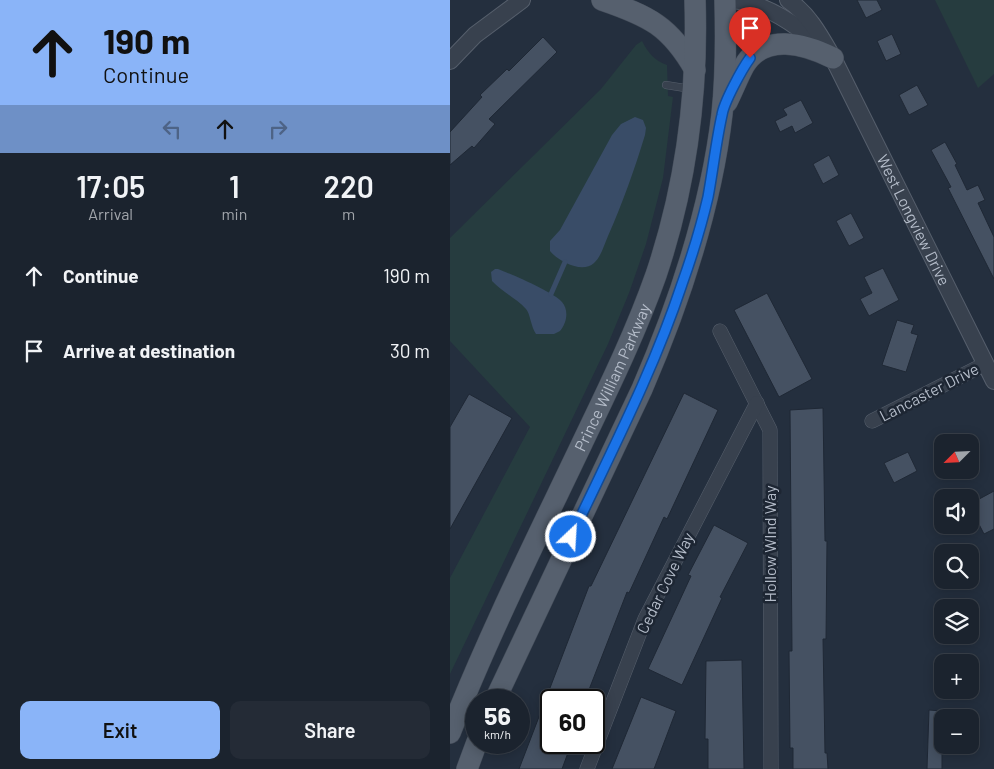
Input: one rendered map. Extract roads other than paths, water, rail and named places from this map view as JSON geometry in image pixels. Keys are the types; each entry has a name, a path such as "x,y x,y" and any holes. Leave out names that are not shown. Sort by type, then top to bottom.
{"main road":[{"path":"602,0 631,10 657,23 678,42 694,80"},
{"name":"Prince William Parkway","path":"450,733 465,694 625,353 647,300 665,246 679,190 689,134 694,80 695,0"},
{"name":"Prince William Parkway","path":"501,689 642,389 663,339 692,255 707,201 722,113 725,76 725,0"},
{"path":"722,113 745,65 766,47 784,44 801,45 818,50 833,58"},
{"path":"466,769 472,754"}],"street":[{"path":"450,61 475,35 522,0"},
{"name":"West Longview Drive","path":"732,0 742,1 762,8 791,22 833,58"},
{"name":"West Longview Drive","path":"788,0 812,23 833,58 994,381"},
{"name":"Hollow WInd Way","path":"720,331 770,430 771,769"},
{"name":"Lancaster Drive","path":"872,421 985,364"},
{"name":"Cedar Cove Way","path":"587,769 645,619 757,403"}],"lane":[{"path":"666,85 694,80"}],"water":[{"path":"635,117 643,120 646,128 645,135 623,199 600,254 594,263 589,266 577,267 570,265 550,251 550,241 560,230 612,135 621,124"},
{"path":"495,269 532,284 550,293 562,302 566,309 566,316 560,331 554,334 536,334 526,309 492,281 491,272"}],"waterway":[{"path":"551,294 565,262"}]}
